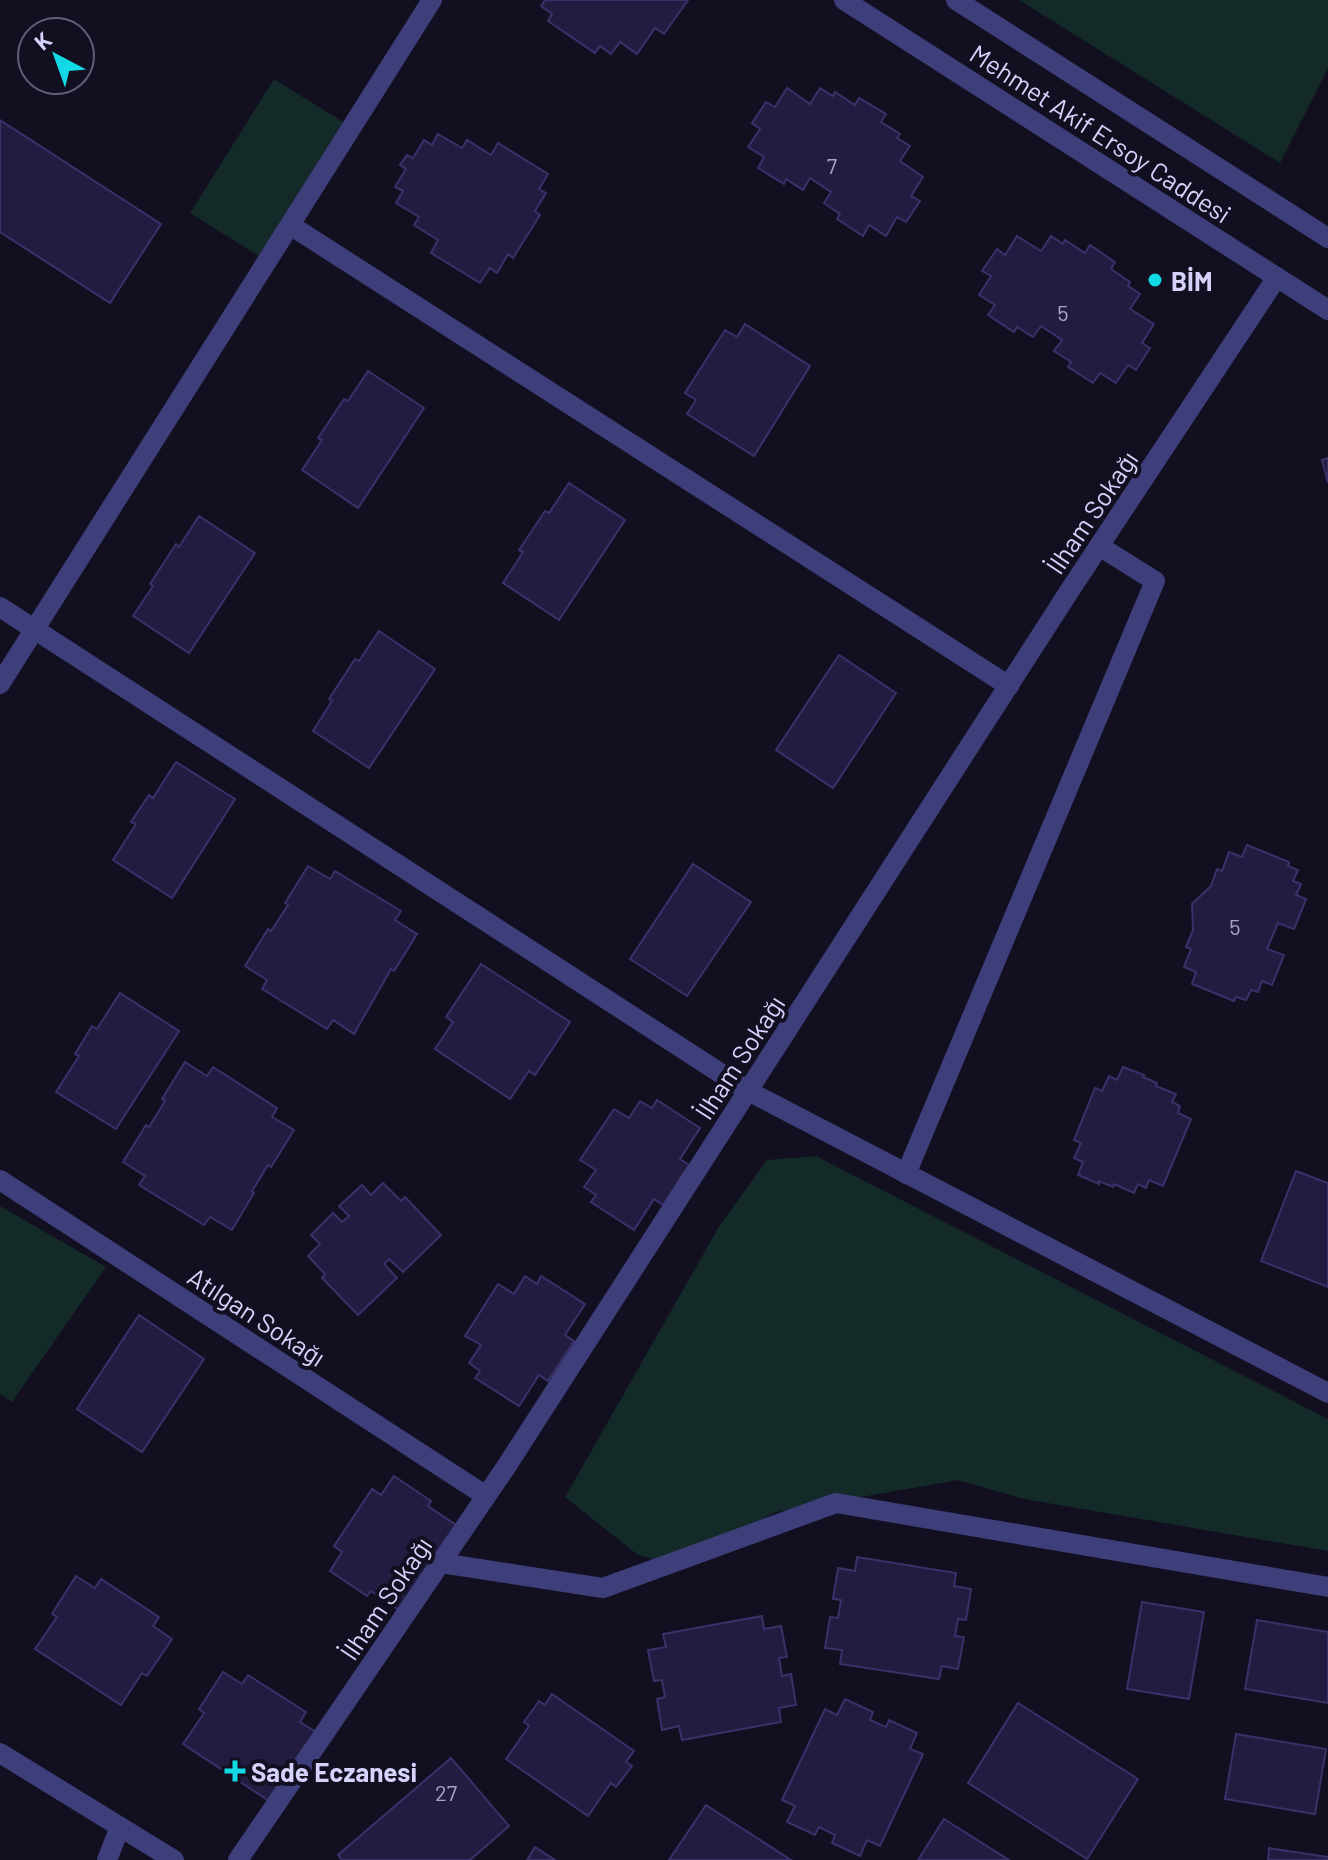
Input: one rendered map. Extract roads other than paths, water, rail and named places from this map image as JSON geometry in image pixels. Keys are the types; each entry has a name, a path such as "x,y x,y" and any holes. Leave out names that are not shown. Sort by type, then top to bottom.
{"street":[{"path":"0,684 432,0"},
{"name":"Mehmet Akif Ersoy Caddesi","path":"844,0 1328,310"},
{"name":"Mehmet Akif Ersoy Caddesi","path":"956,0 1328,238"},
{"path":"290,225 1009,686"},
{"name":"İlham Sokağı","path":"238,1860 486,1496 1099,546 1277,277"},
{"path":"906,1174 1155,581 1099,546"},
{"path":"0,607 748,1091 1328,1393"},
{"name":"Atılgan Sokağı","path":"0,1180 486,1496"},
{"path":"441,1563 603,1588 836,1503 1328,1587"},
{"path":"0,1753 174,1860"},
{"path":"107,1860 120,1827"}],"place":[{"name":"BİM","path":"1155,280"},
{"name":"Sade Eczanesi","path":"235,1771"}]}
